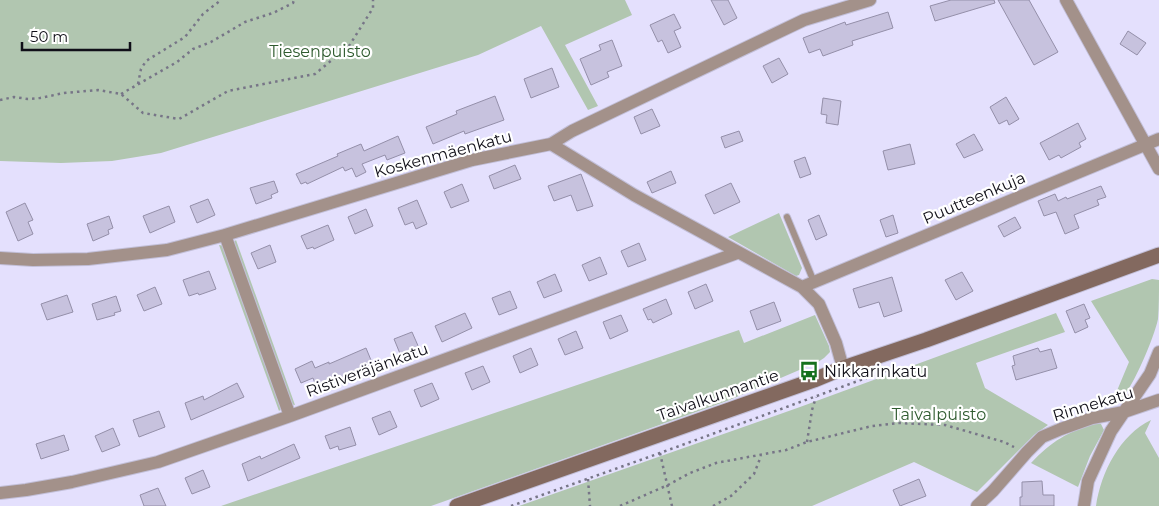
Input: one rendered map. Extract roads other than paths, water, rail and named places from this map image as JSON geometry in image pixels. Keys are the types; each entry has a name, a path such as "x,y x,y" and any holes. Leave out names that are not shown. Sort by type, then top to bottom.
{"main road":[{"name":"Taivalkunnantie","path":"457,506 926,340 1159,254"}],"street":[{"name":"Koskenmäenkatu","path":"0,258 33,260 88,259 166,250 225,235 472,160 551,144 572,131 838,4 870,0"},
{"path":"1066,0 1159,169"},
{"name":"Puutteenkuja","path":"802,287 1159,139"},
{"path":"551,144 634,195 802,287 819,304 836,344 843,368"},
{"path":"225,235 290,416"},
{"name":"Ristiveräjänkatu","path":"0,493 72,482 158,462 290,416 737,252"},
{"path":"1084,506 1088,481 1111,431 1150,374 1159,352"},
{"name":"Rinnekatu","path":"977,506 1042,438 1092,418 1124,412 1159,400"}],"lane":[{"path":"787,217 814,282"}],"place":[{"name":"Nikkarinkatu","path":"809,371"}],"park label":[{"name":"Tiesenpuisto","path":"320,51"},
{"name":"Taivalpuisto","path":"939,414"}]}
